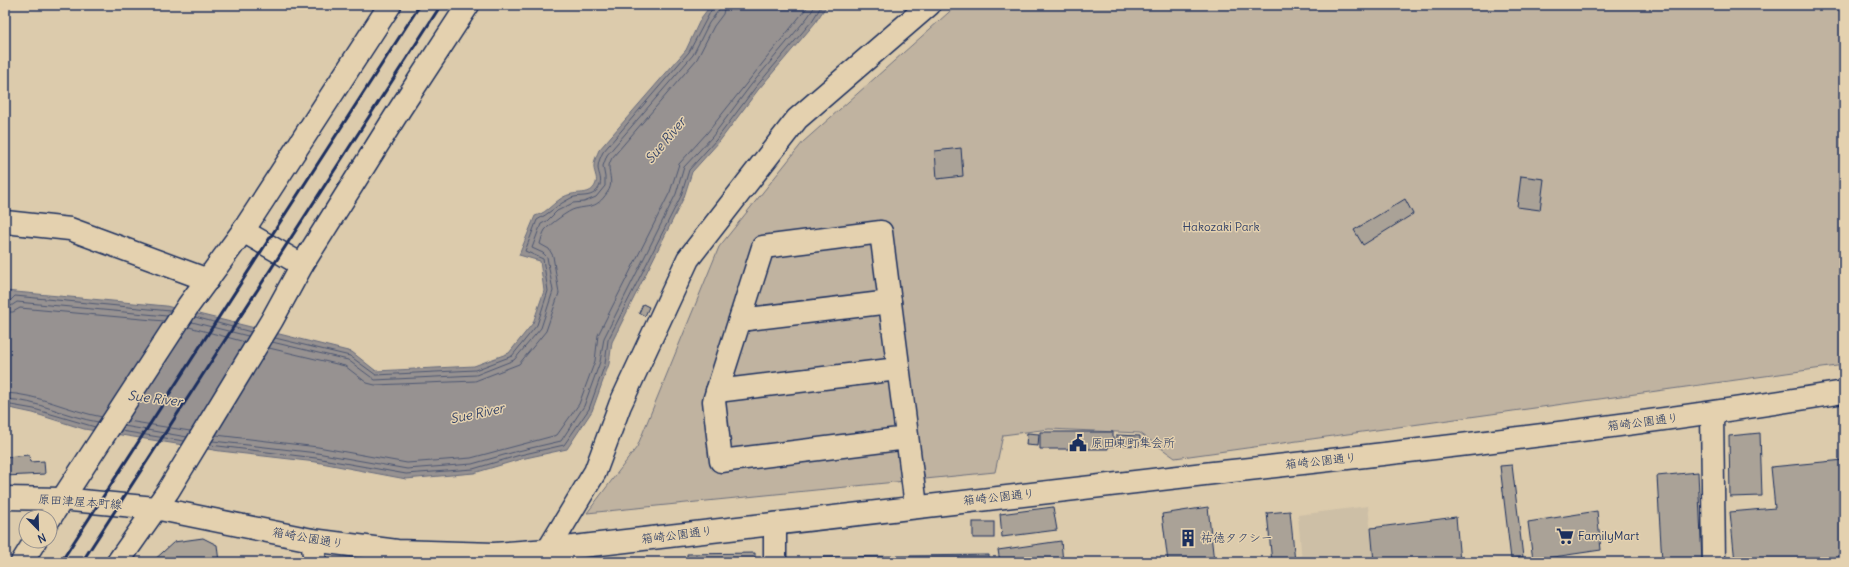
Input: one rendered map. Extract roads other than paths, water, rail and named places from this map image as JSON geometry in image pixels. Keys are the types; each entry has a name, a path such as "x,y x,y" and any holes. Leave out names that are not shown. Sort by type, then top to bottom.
{"street":[{"path":"55,509 188,306 243,231 390,5"},
{"path":"118,562 168,491 272,320 302,265 400,109 468,5"},
{"path":"548,550 595,472 620,404 688,258 797,119 929,5"},
{"path":"5,222 70,229 208,280"},
{"path":"243,231 302,265"},
{"path":"907,438 721,461 714,401 763,247 881,232 916,506"},
{"path":"740,320 890,302"},
{"path":"717,391 898,369"},
{"name":"箱崎公園通り","path":"155,508 312,540 397,551 441,554 494,554 548,550 916,506 1398,453 1712,413 1844,392"},
{"path":"1712,413 1714,562"},
{"name":"原田津屋本町線","path":"5,498 61,499 155,508"},
{"path":"775,524 775,562"},
{"path":"312,540 315,562"},
{"path":"22,562 30,549"}],"water":[{"name":"Sue River","path":"711,5 827,5 815,23 758,90 719,142 692,172 684,197 612,342 609,364 592,411 567,449 521,459 474,473 406,479 316,462 220,451 84,429 33,413 5,407 5,297 9,297 5,291 166,306 352,352 376,371 474,366 509,353 533,323 544,291 540,261 519,255 535,216 545,212 557,201 567,195 592,190 596,183 594,163 599,150 686,50 701,18"}],"railway":[{"path":"61,562 420,5"},
{"path":"82,562 441,5"}],"place":[{"name":"原田東町集会所","path":"1078,443"},
{"name":"FamilyMart","path":"1565,536"},
{"name":"祐徳タクシー","path":"1188,538"}],"park label":[{"name":"Hakozaki Park","path":"1221,227"}]}
